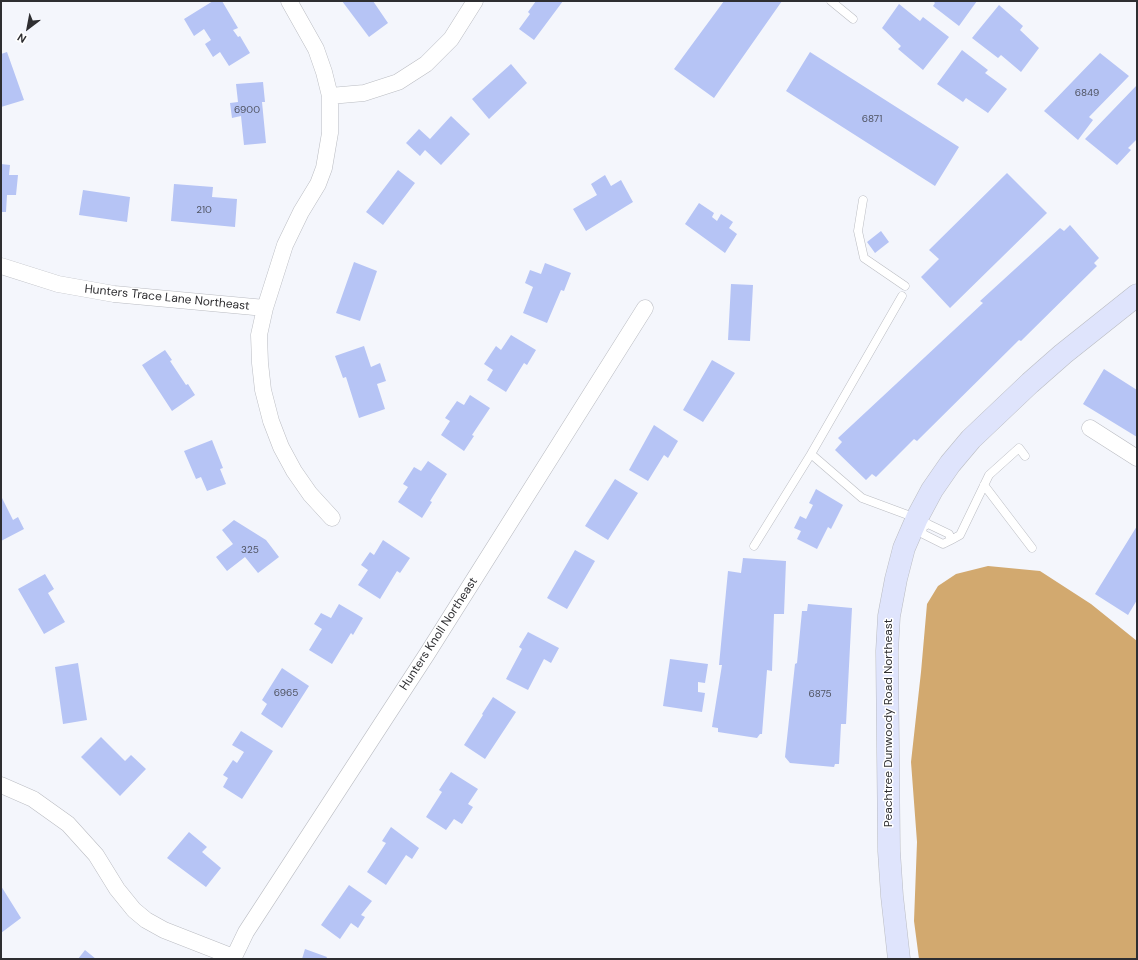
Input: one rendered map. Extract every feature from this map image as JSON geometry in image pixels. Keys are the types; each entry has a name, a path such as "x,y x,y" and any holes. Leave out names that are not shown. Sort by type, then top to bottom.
{"street":[{"path":"289,1 316,49 324,72 330,96 330,133 324,168 318,184 301,212 285,245 265,308 260,335 260,363 263,390 271,421 281,447 294,472 310,494 332,518"},
{"path":"330,96 364,93 398,82 426,64 451,40 475,1"},
{"name":"Hunters Trace Lane Northeast","path":"1,266 58,284 114,294 265,308"},
{"name":"Peachtree Dunwoody Road Northeast","path":"899,959 889,851 887,651 889,616 904,548 919,523 932,490 950,464 971,439 1063,354 1135,303"},
{"name":"Hunters Knoll Northeast","path":"233,958 246,932 427,654 645,308"},
{"path":"1090,428 1137,458"},
{"path":"1,785 33,798 68,824 96,855 117,889 134,910 146,920 164,930 233,958"}],"lane":[{"path":"831,1 853,19"},
{"path":"863,200 858,231 864,258 905,286"},
{"path":"754,546 811,454 902,296"},
{"path":"919,523 923,534 943,544 960,535 989,475 1019,448 1025,456"},
{"path":"811,454 862,498 919,523 928,524 949,534 951,540"},
{"path":"984,485 1032,548"}],"shaded area":[{"path":"988,566 1040,571 1091,604 1137,641 1137,959 919,959 914,921 917,842 911,762 927,604 938,586 956,574"}],"building":[{"path":"213,1 222,1 238,28 233,30 238,37 240,36 250,53 229,66 220,52 213,57 205,44 211,40 204,29 194,36 184,19"},
{"path":"342,1 373,1 388,23 369,37"},
{"path":"536,1 563,1 534,40 519,29 530,14 528,12"},
{"path":"724,1 782,1 714,98 674,69"},
{"path":"933,1 977,1 959,26 933,6 935,3"},
{"path":"899,4 920,21 923,17 949,37 923,70 898,49 901,46 882,28"},
{"path":"999,5 1023,26 1020,30 1039,48 1021,72 1001,55 998,58 972,38"},
{"path":"962,50 988,70 985,73 1007,89 988,113 966,98 963,102 937,84"},
{"path":"7,52 24,100 1,107 1,54"},
{"path":"810,52 959,147 935,186 786,91"},
{"path":"1100,53 1129,76 1089,117 1093,120 1078,140 1044,111"},
{"path":"511,64 527,83 489,119 472,99"},
{"path":"263,82 265,102 262,102 266,143 244,145 241,116 232,118 230,103 238,102 236,84"},
{"path":"1137,85 1137,139 1128,148 1131,150 1117,165 1085,139"},
{"path":"451,116 470,134 441,165 425,150 420,156 406,143 419,129 430,139"},
{"path":"1,164 10,165 9,175 18,175 16,195 7,195 6,212 1,212"},
{"path":"398,170 415,183 383,225 366,212"},
{"path":"1007,173 1047,213 950,308 921,277 939,259 929,250"},
{"path":"605,175 611,186 621,180 633,202 586,231 573,209 597,195 591,184"},
{"path":"174,184 213,187 212,197 237,199 235,227 171,221"},
{"path":"83,190 130,197 127,222 79,215"},
{"path":"699,203 714,213 712,217 717,221 721,214 733,222 729,228 737,234 725,253 685,224"},
{"path":"1070,225 1099,258 1094,263 1097,266 1021,341 1019,340 917,441 914,439 876,477 872,474 866,480 835,450 842,442 838,438 983,303 980,301 1060,228 1064,231"},
{"path":"881,231 889,242 875,253 867,242"},
{"path":"354,262 377,271 360,321 336,313"},
{"path":"545,263 571,273 564,291 561,290 547,323 523,313 533,287 525,283 530,270 541,274"},
{"path":"731,284 753,285 750,341 728,340"},
{"path":"511,335 536,350 527,365 524,363 506,392 487,380 493,370 484,364 496,346 501,350"},
{"path":"364,346 371,367 380,363 386,381 377,384 385,409 359,418 346,377 343,378 335,356"},
{"path":"165,350 172,360 170,361 186,385 188,384 195,395 172,411 142,365"},
{"path":"712,360 735,373 703,422 683,410"},
{"path":"1104,369 1137,390 1137,437 1083,404"},
{"path":"470,395 490,408 472,435 474,436 464,451 441,435 450,421 445,418 457,401 464,405"},
{"path":"654,425 678,441 668,458 664,455 648,481 629,470"},
{"path":"212,440 223,468 220,469 226,484 207,491 201,477 196,479 184,451"},
{"path":"428,461 447,474 430,501 432,502 422,518 398,502 408,487 403,484 414,467 421,471"},
{"path":"615,479 638,493 608,540 585,526"},
{"path":"816,489 843,505 831,529 828,527 817,549 797,539 801,531 794,528 800,516 806,519 813,505 809,503"},
{"path":"1,496 13,520 18,517 24,529 1,541"},
{"path":"234,520 266,540 279,557 258,573 245,557 227,571 216,557 233,544 222,530"},
{"path":"1137,526 1137,600 1128,615 1095,594"},
{"path":"383,540 410,558 400,573 397,571 380,599 358,585 368,570 361,565 370,552 374,555"},
{"path":"575,550 595,561 567,609 547,598"},
{"path":"743,558 786,561 784,614 774,614 772,671 767,670 762,734 760,734 757,738 718,732 718,728 712,727 722,665 719,665 728,571 741,573"},
{"path":"45,574 54,589 48,593 65,622 44,634 18,589"},
{"path":"339,604 363,618 353,635 351,633 332,664 309,650 322,629 314,624 321,613 331,618"},
{"path":"808,604 852,608 846,724 841,724 839,764 835,764 834,767 790,763 785,757 802,611 807,611"},
{"path":"528,632 559,648 551,663 544,659 528,690 506,679 522,649 519,647"},
{"path":"670,659 708,664 705,683 698,682 698,692 705,693 702,712 663,706"},
{"path":"78,663 87,720 63,724 55,667"},
{"path":"282,668 309,686 282,728 261,714 267,704 262,700"},
{"path":"493,697 516,712 485,759 464,745"},
{"path":"241,731 273,751 242,799 223,787 228,778 223,775 233,760 237,763 244,752 232,745"},
{"path":"101,737 125,761 131,755 146,769 120,796 81,757"},
{"path":"451,772 478,789 468,804 473,807 462,824 454,819 446,830 426,817 442,792 439,790"},
{"path":"391,827 419,848 412,859 406,855 386,885 367,872 386,843 382,841"},
{"path":"189,832 207,847 202,852 221,868 206,887 167,858"},
{"path":"349,885 372,901 361,915 365,917 358,928 351,923 340,939 321,925"},
{"path":"1,886 21,918 1,933"},
{"path":"305,949 327,957 326,959 302,959"},
{"path":"85,950 96,959 78,959"}]}
